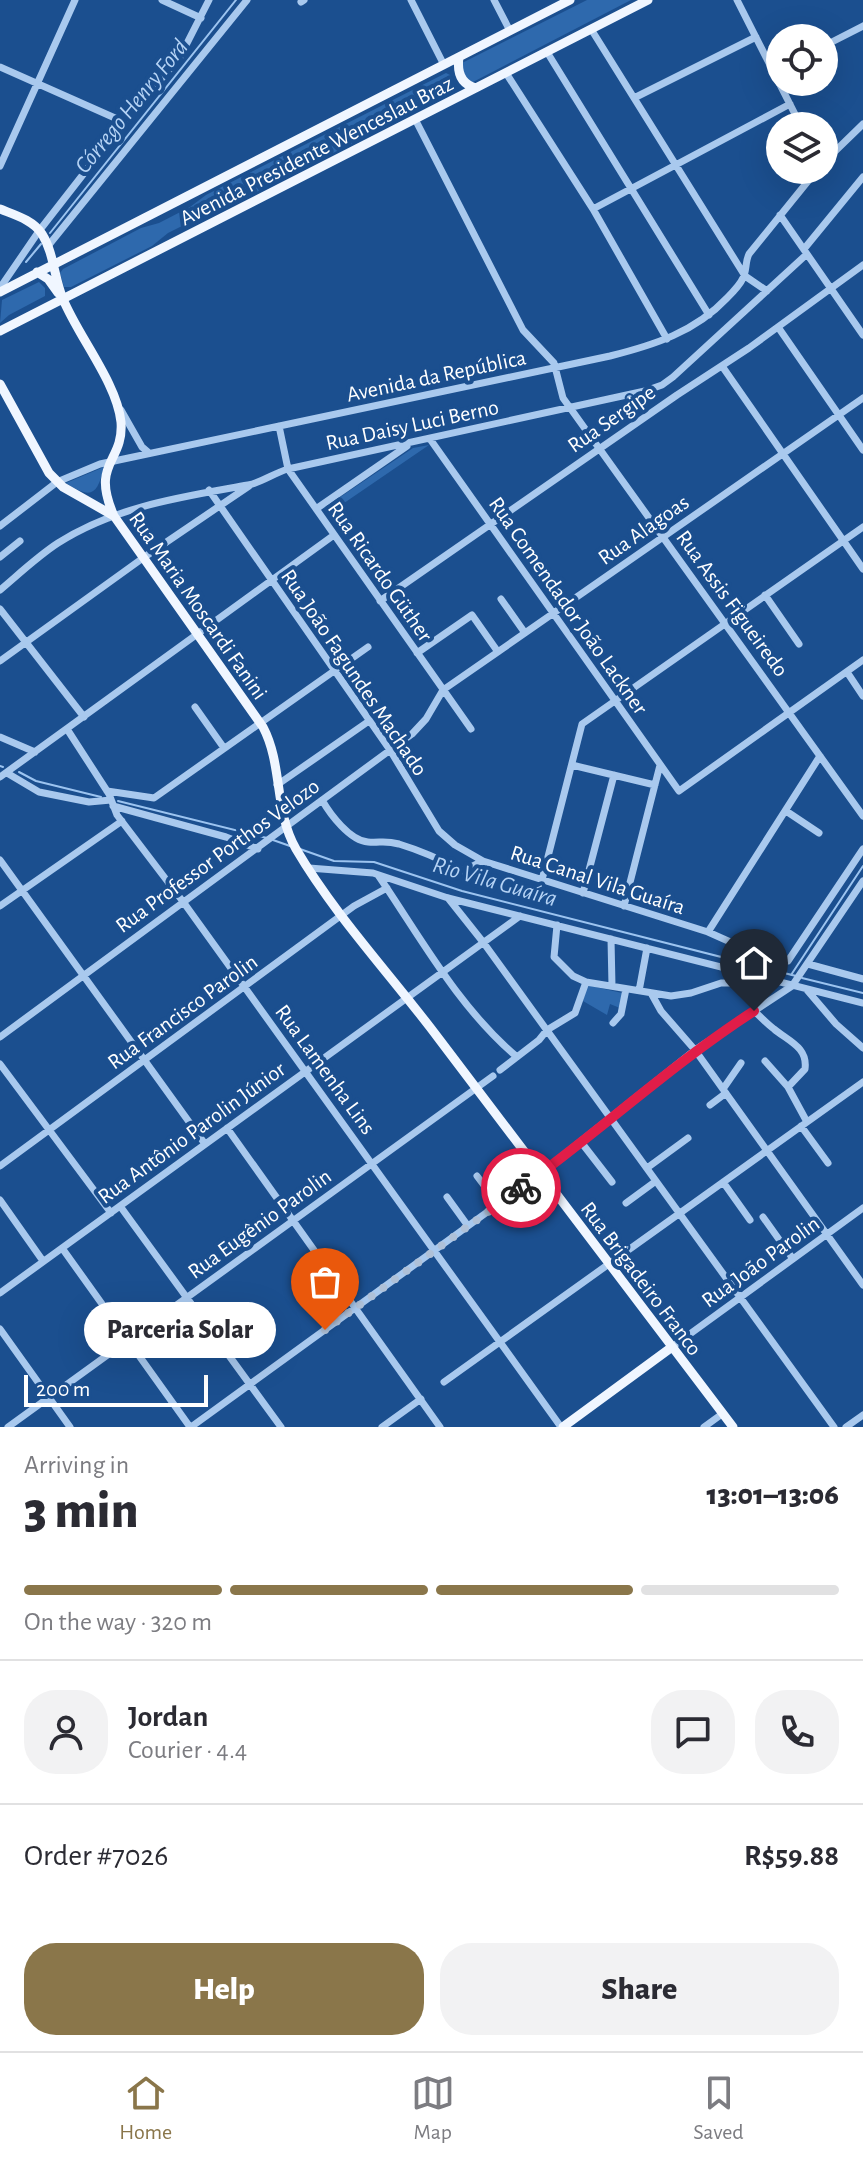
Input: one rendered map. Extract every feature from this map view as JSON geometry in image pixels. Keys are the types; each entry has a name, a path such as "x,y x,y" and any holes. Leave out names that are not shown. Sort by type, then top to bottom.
{"main road":[{"name":"Avenida Presidente Wenceslau Braz","path":"0,290 570,0"},
{"name":"Avenida Presidente Wenceslau Braz","path":"0,331 648,0"},
{"path":"459,57 465,83 477,88"},
{"path":"444,65 456,78 460,96"},
{"path":"0,209 30,223 39,231 48,246 63,299"},
{"path":"37,272 48,279 63,299 118,404"},
{"path":"0,384 37,456 57,482 114,516"},
{"name":"Rua Maria Moscardi Fanini","path":"118,404 121,434 108,462 104,484 114,516 260,722 271,747 286,827"},
{"path":"81,497 95,495 104,484"},
{"name":"Rua Brigadeiro Franco","path":"286,827 312,871 388,965 407,997 733,1427"},
{"name":"Rua João Parolin","path":"562,1427 672,1347"}],"street":[{"path":"0,166 75,0"},
{"path":"162,0 201,18"},
{"path":"0,290 39,231 124,122 180,57 209,0"},
{"path":"48,246 247,0"},
{"path":"411,0 444,65"},
{"path":"494,0 510,31"},
{"path":"737,0 766,53"},
{"path":"838,39 863,26"},
{"path":"591,29 745,276 767,291"},
{"path":"634,98 756,37"},
{"path":"547,52 709,315"},
{"path":"0,67 124,122"},
{"path":"506,73 593,209 667,339"},
{"path":"787,96 794,112"},
{"path":"593,209 790,104"},
{"name":"Rua Assis Figueiredo","path":"415,119 523,330 557,368 562,395 863,816"},
{"path":"838,148 863,124"},
{"name":"Rua Daisy Luci Berno","path":"0,590 57,544 114,516 164,500 251,485 288,469 571,409 645,391 667,382 805,252 863,177"},
{"name":"Avenida da República","path":"0,526 57,482 108,462 557,368 667,339 709,315 745,276 746,259 805,184"},
{"path":"780,215 863,335"},
{"name":"Rua Sergipe","path":"380,601 863,265"},
{"path":"778,327 863,450"},
{"path":"538,372 543,364 543,352"},
{"path":"722,366 863,569"},
{"path":"667,382 677,395"},
{"name":"Rua Alagoas","path":"443,690 863,398"},
{"path":"118,404 142,447 151,453"},
{"name":"Rua Ricardo Güther","path":"279,426 288,469 471,729"},
{"name":"Rua Comendador João Lackner","path":"430,439 679,791 789,713"},
{"path":"316,509 413,443"},
{"path":"133,457 142,447"},
{"path":"0,661 251,485"},
{"name":"Rua João Fagundes Machado","path":"209,490 390,750 439,831 455,845 483,861"},
{"path":"542,880 582,724 863,527"},
{"path":"258,849 112,803 39,792 3,775 334,535"},
{"path":"0,557 20,541"},
{"path":"765,595 799,644"},
{"path":"501,599 525,633"},
{"path":"0,609 84,717"},
{"path":"417,653 472,615 498,652"},
{"path":"107,791 154,798 368,647"},
{"path":"789,713 863,660"},
{"path":"847,672 863,696"},
{"name":"Rua Professor Porthos Velozo","path":"0,1037 390,750 423,724 443,690"},
{"path":"195,707 224,748"},
{"path":"277,785 369,721"},
{"name":"Rua Lamenha Lins","path":"67,729 107,791 122,821 562,1427"},
{"path":"0,737 35,752"},
{"path":"708,932 820,756"},
{"path":"572,765 655,785"},
{"path":"624,906 660,765"},
{"path":"583,893 614,775"},
{"name":"Rua Canal Vila Guaíra","path":"322,800 343,827 364,841 380,840 398,844 463,871 483,861 708,932 746,949 788,961 863,849"},
{"path":"786,811 819,833"},
{"path":"0,906 122,821"},
{"path":"0,860 205,1144"},
{"path":"312,871 378,875 448,898 777,982"},
{"path":"378,875 442,972 481,1022 517,1057"},
{"path":"62,1248 190,1427 541,1173 695,1050 797,980 863,881"},
{"name":"Rua Francisco Parolin","path":"0,1166 345,914 387,888"},
{"path":"448,898 834,1427"},
{"name":"Rua Antônio Parolin Júnior","path":"0,1293 520,916"},
{"path":"557,925 554,957 573,976 586,982 677,996 721,983 797,980"},
{"path":"611,939 612,986"},
{"path":"639,991 647,948"},
{"path":"808,964 863,979"},
{"path":"797,980 836,1024 863,1048"},
{"path":"500,1070 547,1030 577,1011 586,982"},
{"path":"613,1023 621,1014 626,989"},
{"path":"807,990 863,1003"},
{"path":"651,993 661,1011 695,1050 863,1285"},
{"path":"754,1011 794,1042 804,1054 805,1069 788,1087"},
{"path":"765,1061 788,1087 804,1124 828,1163"},
{"path":"710,1105 724,1091 741,1063"},
{"path":"0,1064 111,1213"},
{"name":"Rua Eugênio Parolin","path":"8,1427 493,1076"},
{"path":"444,1382 863,1082"},
{"path":"227,1128 440,1427"},
{"path":"647,1168 688,1138"},
{"path":"581,1142 612,1182"},
{"path":"477,1176 498,1204"},
{"path":"626,1203 656,1181"},
{"path":"723,1182 750,1220"},
{"path":"447,1197 468,1226"},
{"path":"0,1200 43,1261"},
{"path":"120,1206 281,1427"},
{"name":"Rua João Parolin","path":"672,1347 863,1208"},
{"path":"763,1217 793,1259"},
{"path":"0,1329 70,1427"},
{"path":"382,1427 421,1399"},
{"path":"704,1427 722,1414"},
{"path":"846,1427 863,1415"}],"shaded area":[{"path":"587,0 631,0 473,82 467,81 461,69 462,63"},
{"path":"446,73 450,75 455,91 215,213 168,233 152,246 71,287 64,287 60,273 63,269 141,228 159,223 206,195"},
{"path":"39,282 45,288 45,296 0,323 2,300"},
{"path":"429,445 328,514 324,508 413,448"},
{"path":"104,467 99,484 92,492 87,493 66,483"},
{"path":"587,985 622,993 620,1008 610,1004 607,1015 583,1001"}],"waterway":[{"name":"Córrego Henry Ford","path":"50,233 236,0"},
{"name":"Córrego Henry Ford","path":"26,262 41,244"},
{"name":"Rio Vila Guaíra","path":"19,772 36,781 101,797"},
{"name":"Rio Vila Guaíra","path":"118,801 267,838"},
{"name":"Rio Vila Guaíra","path":"273,840 290,846"},
{"name":"Rio Vila Guaíra","path":"300,849 334,861 374,862 462,891 796,976"},
{"path":"791,975 863,866"},
{"name":"Rio Vila Guaíra","path":"802,978 863,993"}],"way so far":[{"path":"325,1330 521,1188"}],"place":[{"name":"Parceria Solar","path":"325,1330"}],"route":[{"path":"521,1188 695,1050 754,1011"}]}
